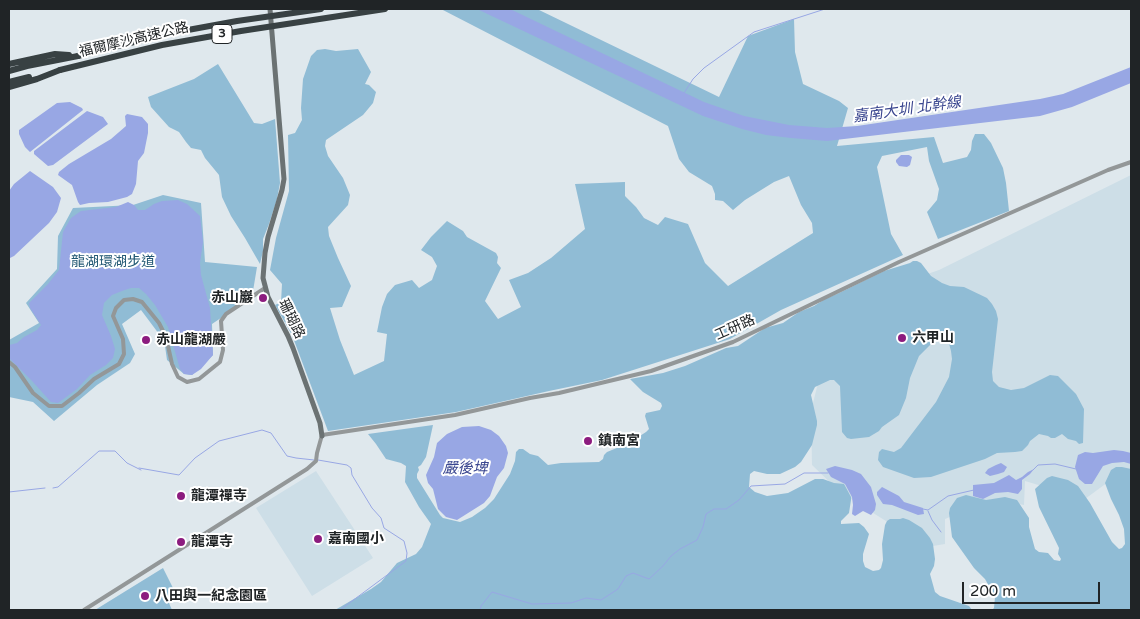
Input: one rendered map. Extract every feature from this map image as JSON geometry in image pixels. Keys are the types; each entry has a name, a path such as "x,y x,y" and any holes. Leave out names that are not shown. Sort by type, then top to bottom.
{"highway":[{"name":"福爾摩沙高速公路","path":"9,71 166,34 237,21 321,9"},
{"name":"福爾摩沙高速公路","path":"9,82 162,45 385,9"},
{"path":"9,64 55,54 78,56"},
{"path":"9,87 60,70"}],"street":[{"name":"珊瑚路","path":"84,610 316,461 322,436 320,423 293,348 270,301 263,275 266,248 284,179 270,9"},
{"name":"工研路","path":"322,436 455,414 569,391 652,371 733,342 899,262 1108,170 1131,162"},
{"path":"9,362 15,367 33,393 49,406 62,406 94,379 119,364 124,354 124,347 113,316 116,308 124,300 133,299 142,302 159,323 166,337 172,364 178,377 187,382 199,379 220,362 223,350 221,321 226,314 266,288"}],"shaded area":[{"path":"1131,175 1131,476 1119,474 1085,499 1025,481 1024,505 992,499 945,519 945,544 927,547 840,492 812,465 811,411 820,375 898,284 939,270"},
{"name":"嘉南國小","path":"316,471 373,558 312,596 256,508"}],"green space":[{"path":"441,9 537,9 719,97 748,36 794,19 795,52 803,84 839,101 848,108 837,146 934,137 943,163 967,157 975,134 984,134 991,143 1003,168 1009,211 938,239 927,212 937,200 939,189 929,161 927,147 882,156 877,167 891,234 903,255 781,310 730,339 602,380 456,412 328,431 292,335 275,305 281,302 282,284 270,270 276,238 289,191 288,135 295,133 302,120 303,79 311,56 317,50 358,49 371,72 365,84 369,85 376,92 373,103 363,115 326,140 325,146 328,156 343,178 350,195 348,205 328,227 329,236 351,286 342,307 330,308 354,375 384,361 387,334 377,332 382,307 387,294 395,285 412,280 419,288 432,280 437,266 432,257 421,250 447,221 463,231 467,237 496,253 498,257 497,263 501,268 485,301 498,319 521,307 509,280 528,273 551,258 585,229 575,184 625,182 625,196 644,218 658,225 665,217 688,224 705,263 728,286 813,233 812,223 801,205 789,176 774,182 733,210 723,201 715,200 712,186 689,172 679,159 668,126"},
{"path":"218,64 254,123 262,124 275,119 280,183 277,199 263,239 260,264 231,216 222,197 219,175 201,150 191,148 179,132 169,127 151,107 148,97 194,79"},
{"name":"龍湖環湖步道","path":"163,195 201,203 205,262 257,267 252,297 212,324 213,355 192,375 184,374 167,360 165,346 159,334 141,310 122,324 135,354 130,363 97,385 54,421 33,402 9,397 9,340 39,323 26,303 57,269 58,236 73,208 133,205"},
{"path":"913,261 921,263 931,276 942,283 950,286 964,287 987,298 996,311 998,319 992,372 993,381 999,387 1011,390 1024,388 1050,375 1058,376 1076,394 1084,409 1083,443 1079,444 1062,434 1051,438 1039,434 1022,451 997,453 985,459 931,477 914,478 883,467 878,460 879,452 882,449 894,452 901,448 936,402 949,377 952,359 951,351 948,340 945,337 941,337 934,341 919,356 899,415 869,437 851,439 847,438 842,432 840,386 834,380 815,387 811,395 817,425 812,445 801,462 780,474 754,471 750,474 749,487 755,492 767,496 788,493 815,479 844,484 851,500 849,513 841,521 841,524 859,523 869,534 863,554 865,567 873,571 881,568 883,560 882,544 887,521 903,518 909,520 922,528 933,544 935,559 930,574 935,592 940,596 969,606 972,610 335,610 381,582 397,563 416,554 422,547 431,524 405,482 406,466 386,459 368,434 433,425 426,457 418,467 417,478 440,515 443,518 460,522 472,517 494,499 510,474 516,452 519,449 538,456 548,465 599,462 607,452 629,443 646,432 649,429 645,416 646,413 660,410 662,406 661,403 643,392 630,379 663,373 685,366 726,348 738,346 765,328 783,323 799,312 825,299 884,271"},
{"path":"1116,467 1131,469 1131,610 992,610 995,597 985,579 974,568 952,537 949,513 957,498 966,495 986,500 1005,497 1017,500 1029,518 1029,527 1035,549 1039,552 1048,553 1054,560 1060,561 1059,548 1039,507 1035,489 1052,476 1068,480 1078,486 1112,542 1119,549 1125,544 1124,529 1105,483 1111,470"},
{"name":"八田與一紀念園區","path":"163,568 173,588 169,603 172,610 95,610"}],"water":[{"path":"477,9 510,9 704,102 744,116 789,125 827,128 857,126 1040,99 1063,94 1131,67 1131,83 1072,107 1040,116 827,141 791,138 766,135 742,129 703,116"},
{"path":"70,102 83,110 30,152 25,147 19,130 57,103"},
{"path":"87,111 103,117 108,124 53,165 48,166 34,154 34,151"},
{"path":"127,114 142,117 148,124 144,153 138,161 136,184 132,194 108,202 80,205 72,185 58,175 59,172 111,139 126,126 125,116"},
{"path":"901,155 912,157 910,165 907,167 899,166 896,160"},
{"path":"30,171 53,187 61,198 57,212 49,223 10,258 9,191 14,184"},
{"name":"龍湖環湖步道","path":"178,200 187,204 200,216 203,242 200,263 201,275 210,308 213,355 201,369 192,375 184,374 180,369 168,327 155,305 139,288 131,288 112,295 104,303 102,315 115,349 113,358 58,403 51,402 9,358 9,345 17,343 37,330 41,325 30,308 29,303 59,270 63,232 71,218 81,211 116,207 128,202 138,210 145,210 162,201"},
{"name":"嚴後埤","path":"479,426 491,430 499,436 506,446 508,453 504,468 497,477 490,496 484,503 457,520 446,517 438,509 433,489 428,483 426,475 434,457 437,443 447,434 462,427"},
{"path":"1114,450 1131,453 1131,464 1124,462 1103,466 1092,484 1085,484 1079,479 1075,467 1078,455 1085,452 1093,453"},
{"path":"1001,463 1007,467 1004,472 990,476 985,473 988,469"},
{"path":"835,466 861,474 871,487 876,504 875,510 871,515 863,511 855,516 852,514 852,497 845,484 831,477 826,469"},
{"path":"1034,469 1022,480 1022,489 1018,494 1008,492 995,493 983,499 973,496 973,485 994,483 1009,475 1016,480"},
{"path":"882,487 899,496 904,502 923,508 924,514 918,515 892,505 883,504 877,495 877,492"}],"waterway":[{"path":"684,93 693,79 704,68 754,32 825,9"},
{"path":"139,468 179,475 195,458 219,441 262,430 271,433 287,456 314,460"},
{"path":"53,488 58,487 99,451 115,451 127,463 141,470"},
{"path":"318,460 347,465 351,468 352,475 372,508 381,518 384,528 404,541 407,553 406,561 340,610"},
{"path":"1033,470 1038,465 1055,464 1076,469"},
{"path":"480,610 492,592 532,604 571,603 586,598 601,600 618,589 626,576 633,573 649,579 671,556 697,540 706,514 714,509 726,509 739,500 751,486 785,484 804,473 828,473"},
{"path":"9,492 45,488"},
{"path":"923,509 928,510 948,496 974,490"},
{"path":"928,511 941,532"}],"place":[{"name":"赤山巖","path":"263,298"},
{"name":"六甲山","path":"902,338"},
{"name":"赤山龍湖嚴","path":"146,340"},
{"name":"鎮南宮","path":"588,441"},
{"name":"龍潭禪寺","path":"181,496"},
{"name":"嘉南國小","path":"318,539"},
{"name":"龍潭寺","path":"181,542"},
{"name":"八田與一紀念園區","path":"145,596"}],"water label":[{"name":"嘉南大圳 北幹線","path":"907,110"}]}
